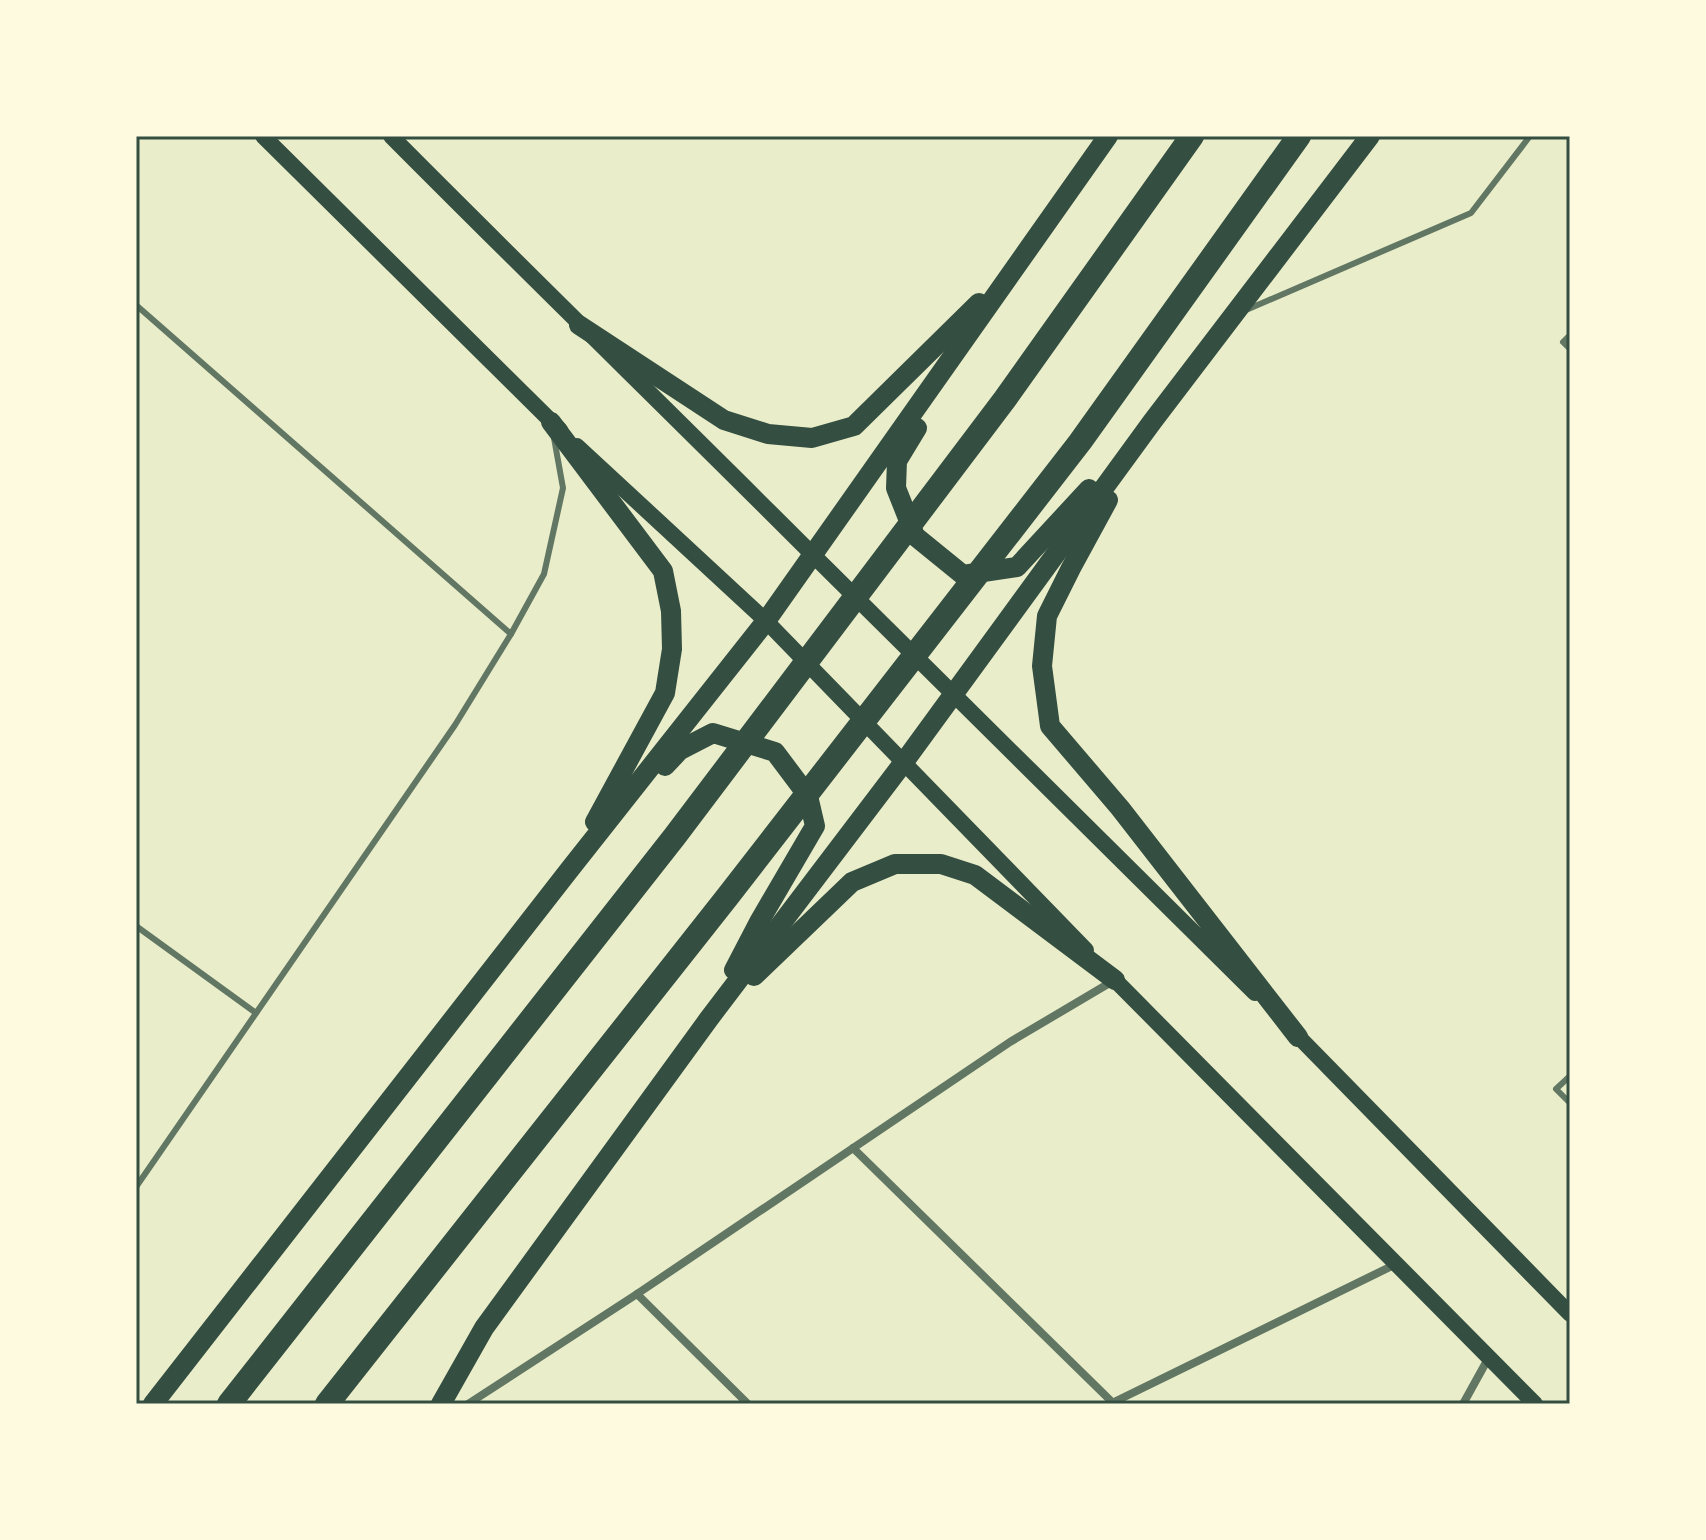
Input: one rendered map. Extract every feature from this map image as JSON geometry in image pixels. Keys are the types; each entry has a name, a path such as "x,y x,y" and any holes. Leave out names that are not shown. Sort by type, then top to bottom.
{"highway":[{"path":"229,1404 675,836 1005,399 1192,136"},
{"path":"327,1404 728,896 1080,442 1299,136"}],"main road":[{"path":"263,136 551,422 766,621 1115,980 1535,1404"},
{"path":"391,136 1298,1037 1570,1314"},
{"path":"153,1404 766,621 1108,136"},
{"path":"441,1404 484,1328 708,1020 904,762 1231,316 1370,136"},
{"path":"579,325 724,420 768,434 812,438 854,426 1018,263"},
{"path":"1018,263 897,461 896,488 915,536 963,575 1017,567 1152,422"},
{"path":"551,422 663,571 671,611 672,649 665,693 570,869"},
{"path":"1152,422 1047,616 1042,666 1050,726 1120,808 1298,1037"},
{"path":"570,869 680,750 713,733 775,752 808,796 815,826 759,922 708,1020"},
{"path":"708,1020 852,882 895,864 941,864 975,875 1115,980"}],"street":[{"path":"468,1404 1010,1042 1115,980"},
{"path":"853,1148 1111,1403 1396,1264"},
{"path":"637,1294 748,1404"},
{"path":"1463,1404 1489,1357"}],"lane":[{"path":"1231,316 1471,213 1530,136"},
{"path":"136,305 511,634"},
{"path":"1570,335 1563,342 1570,349"},
{"path":"136,1187 455,725 544,574 563,488 551,422"},
{"path":"136,926 256,1013"},
{"path":"1570,1076 1556,1089 1570,1103"}]}
